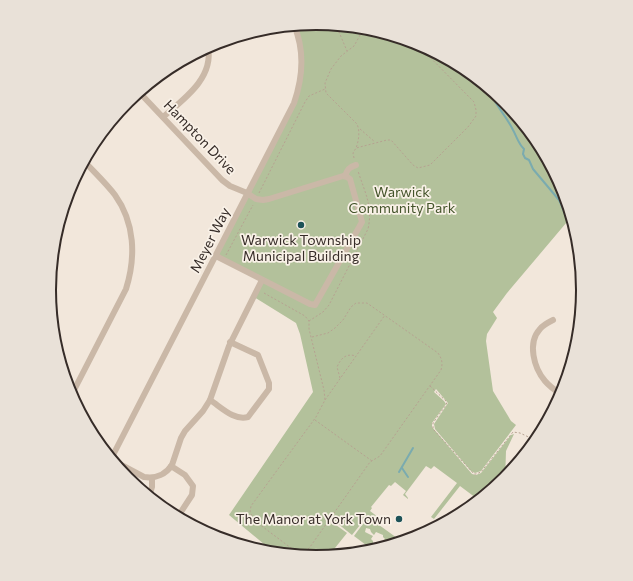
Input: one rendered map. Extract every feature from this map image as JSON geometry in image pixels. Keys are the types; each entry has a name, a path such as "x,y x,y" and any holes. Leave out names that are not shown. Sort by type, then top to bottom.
{"street":[{"name":"Meyer Way","path":"114,454 294,103 298,91 302,62 301,47 296,31"},
{"path":"163,117 202,80 208,66 209,54"},
{"name":"Hampton Drive","path":"143,96 222,180 230,186 247,193 256,199"},
{"path":"75,388 126,289 133,257 131,234 123,208 110,189 88,165"},
{"path":"345,176 346,171 350,167 356,165"},
{"path":"216,256 310,304 315,305 362,222 350,179 345,176 270,199 256,199"},
{"path":"126,468 144,477 152,478 165,473 171,466 181,438 210,400 230,344 262,280"},
{"path":"553,320 546,324 538,332 533,346 533,353 536,367 540,375 556,391"},
{"path":"210,400 237,418 242,419 248,417 270,389 258,355 230,344"},
{"path":"171,466 185,475 193,486 192,496 181,513"},
{"path":"151,491 152,478"}],"path":[{"path":"339,31 347,52"},
{"path":"361,34 358,42 341,56 331,69 325,83 325,88 326,93 357,124 359,128 376,143"},
{"path":"359,128 358,143 356,148 391,140 413,166 424,168 430,165 468,127 476,116 474,102 428,55"},
{"path":"224,260 305,102 309,96 325,88"},
{"path":"264,293 305,316 309,321 309,329 324,390 325,400"},
{"path":"307,550 370,462 380,456 441,370 443,364 438,353 367,303 356,303 351,307 336,328 328,333 312,337"},
{"path":"295,550 255,521 250,512 251,506 314,420 325,400 385,315"},
{"path":"341,379 337,368 340,361 345,356 350,354 357,356"},
{"path":"430,386 446,402 446,405 433,423 434,429 474,474 481,472 513,432 520,433 531,438"},
{"path":"314,420 372,461"}],"green space":[{"name":"Warwick Community Park","path":"316,30 351,32 384,39 416,50 447,65 475,84 501,106 523,132 542,160 550,175 567,221 507,293 493,312 497,318 487,334 486,341 493,391 511,421 516,425 481,471 475,473 471,471 435,429 434,424 448,403 436,389 434,392 446,404 432,423 432,427 472,474 476,475 481,473 511,435 514,434 506,451 505,470 475,497 460,486 434,519 431,517 457,483 434,466 431,469 426,466 405,494 408,499 403,495 406,491 395,482 391,486 389,485 371,507 372,508 370,511 378,517 376,520 368,515 352,535 337,523 336,525 347,533 333,550 316,551 282,549 265,546 229,515 313,392 300,334 296,323 254,297 262,280 216,256 294,103 302,70 295,31"},
{"path":"368,517 397,538 384,542 383,541 385,539 383,535 376,532 374,535 370,529 366,528 365,532 373,536 371,539 375,544 367,546 354,536"}],"waterway":[{"path":"495,101 524,149 523,154 525,158 529,160 533,169 559,200 568,222"},
{"path":"399,472 413,448"},
{"path":"402,468 408,477"}],"place":[{"name":"Warwick Township Municipal Building","path":"301,225"},
{"name":"The Manor at York Town","path":"399,519"}]}
